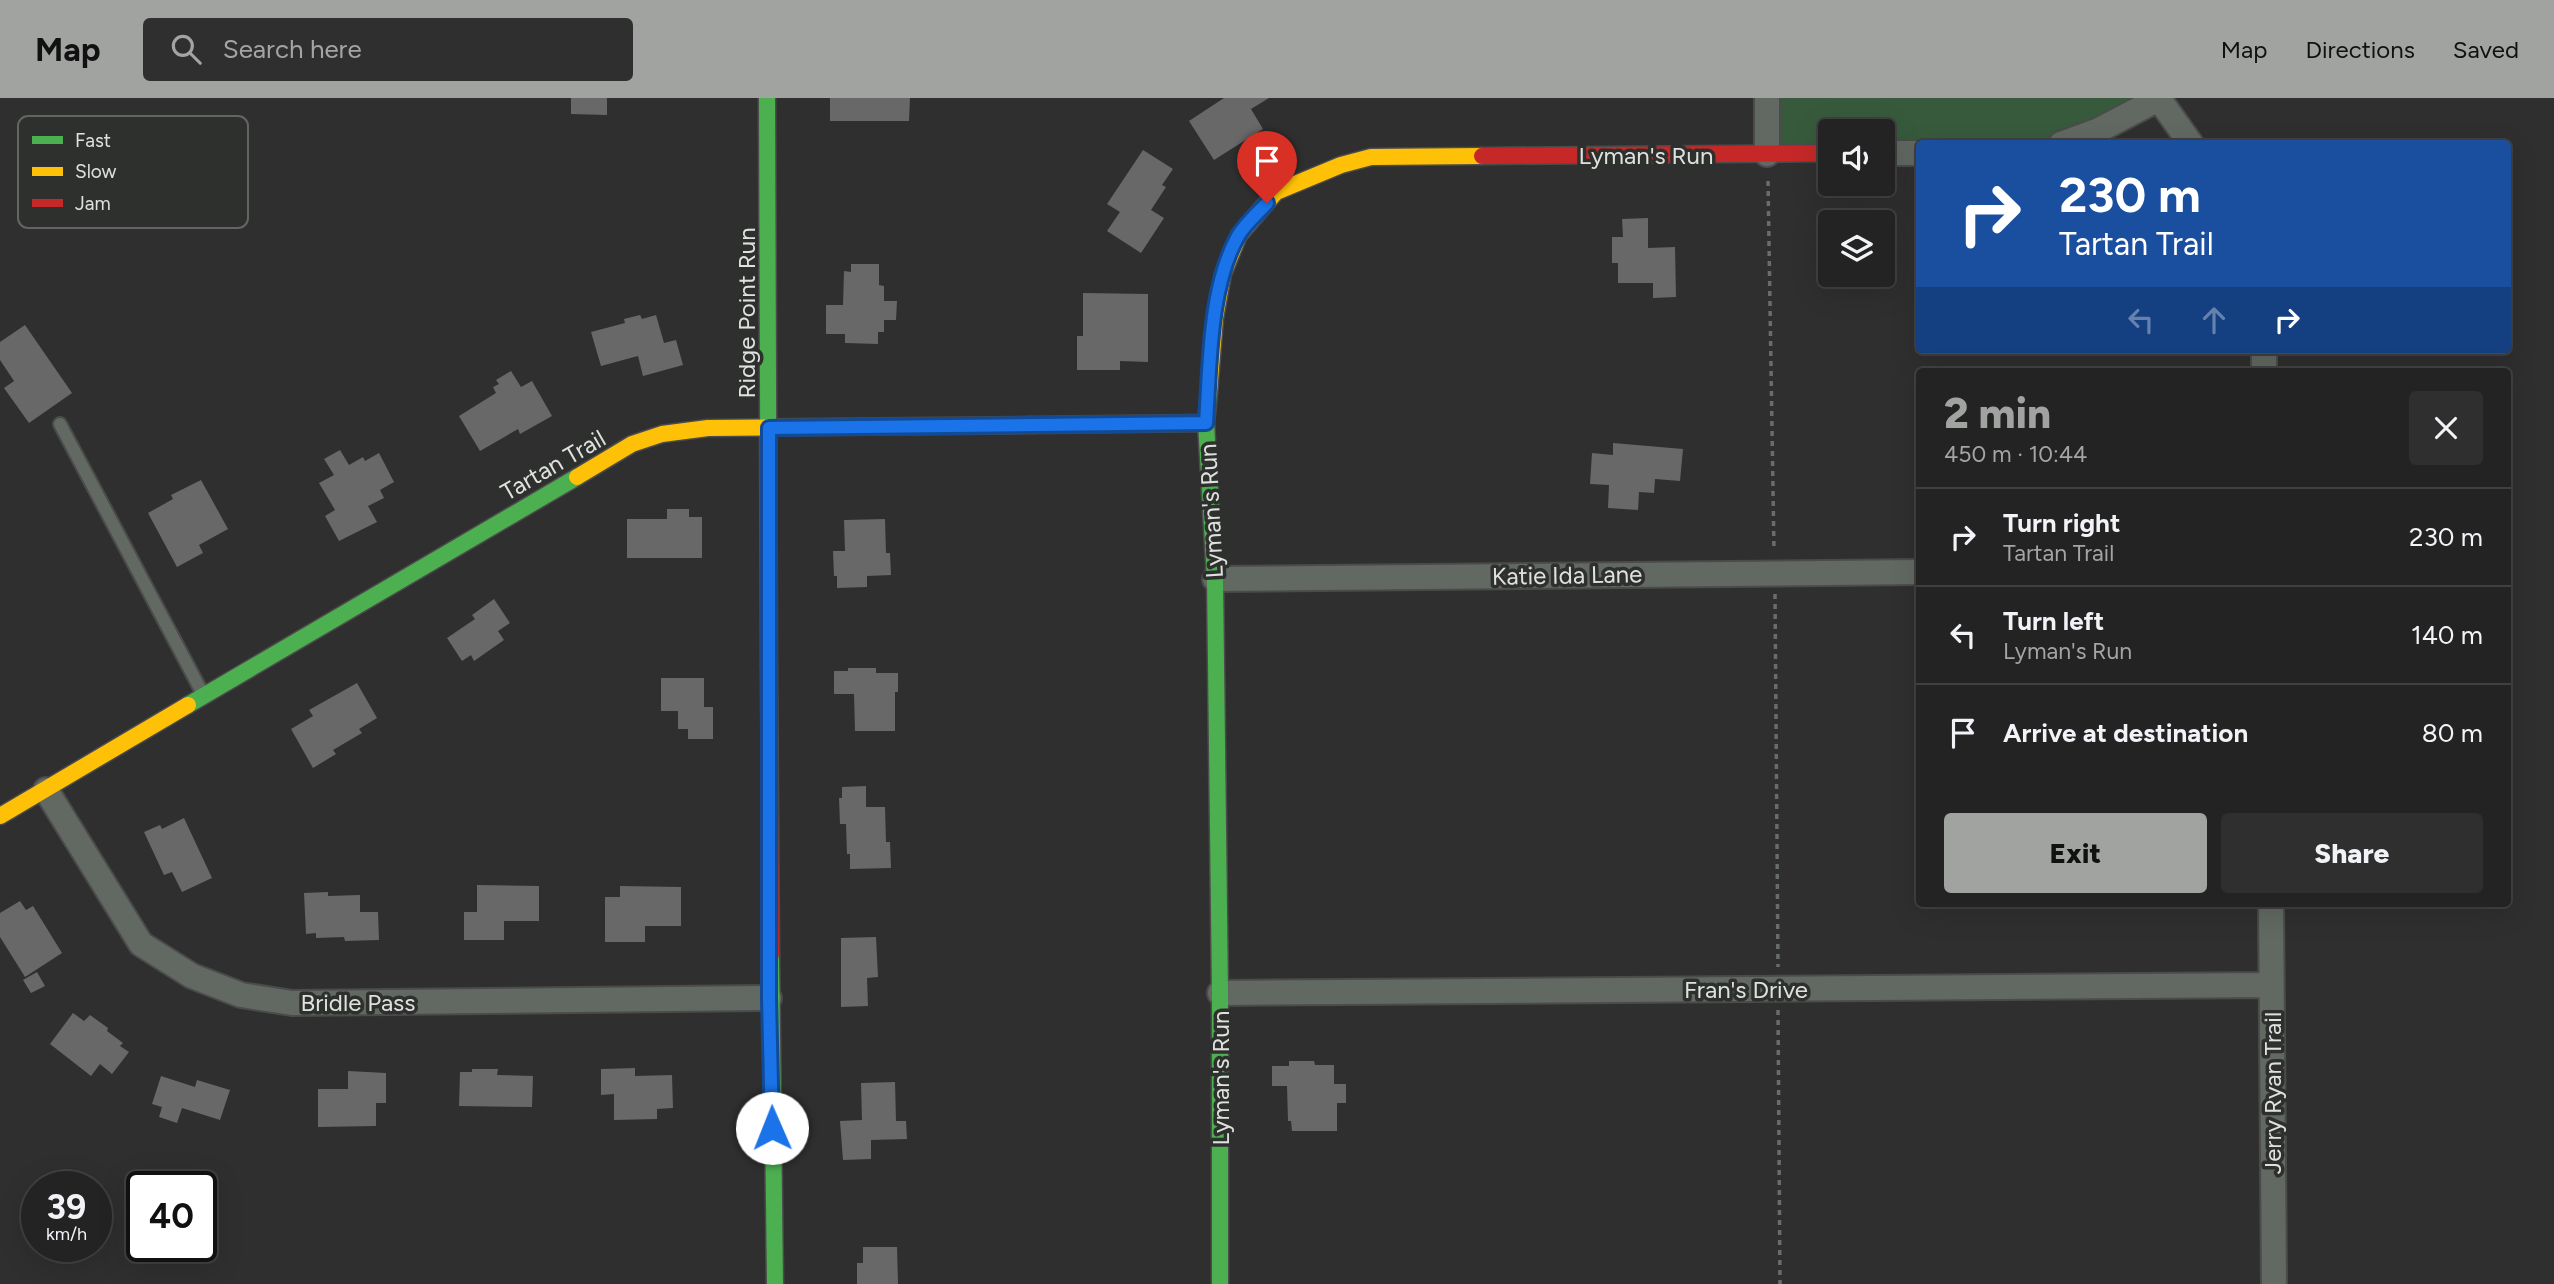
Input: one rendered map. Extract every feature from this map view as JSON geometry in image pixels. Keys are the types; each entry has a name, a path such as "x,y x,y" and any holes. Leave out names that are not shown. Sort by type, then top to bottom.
{"street":[{"name":"Ridge Point Run","path":"766,98 769,998 775,1284"},
{"path":"1767,98 1767,154"},
{"path":"2072,140 2099,130 2159,99 2188,140"},
{"name":"Lyman's Run","path":"1220,1284 1215,579 1206,423 1214,318 1223,274 1239,235 1276,192 1341,165 1371,157 1818,153"},
{"path":"1895,153 1916,153"},
{"name":"Tartan Trail","path":"0,816 632,444 662,434 708,428 1206,423"},
{"name":"Katie Ida Lane","path":"1215,579 1916,572"},
{"name":"Bridle Pass","path":"46,789 106,891 141,944 192,976 241,995 292,1003 769,998"},
{"name":"Jerry Ryan Trail","path":"2271,907 2274,1284"},
{"name":"Fran's Drive","path":"1220,993 2272,985"}],"lane":[{"path":"60,424 204,696"}],"path":[{"path":"1767,154 1775,573 1780,1284"}],"green space":[{"path":"1767,98 2160,98 2068,140 1916,140 1916,145 1895,150 1895,119 1818,119 1818,153 1767,154"}],"building":[{"path":"571,98 607,98 607,115 571,114"},
{"path":"830,98 910,98 909,121 830,121"},
{"path":"1224,98 1269,98 1251,109 1263,129 1214,160 1189,121"},
{"path":"1143,150 1173,169 1162,185 1166,187 1151,210 1164,218 1141,253 1107,231 1120,212 1107,204"},
{"path":"1648,218 1648,248 1675,247 1676,297 1653,298 1653,283 1618,283 1618,263 1612,263 1612,237 1623,237 1622,219"},
{"path":"851,264 879,264 879,285 884,286 884,301 897,301 896,320 884,320 884,332 878,332 878,344 845,343 845,334 826,334 826,305 843,305 844,271 851,272"},
{"path":"1083,293 1148,294 1148,362 1120,361 1120,370 1077,370 1077,336 1083,336"},
{"path":"640,315 642,319 656,315 664,343 676,340 683,365 643,376 638,356 601,366 591,332 625,323 624,319"},
{"path":"25,325 72,393 29,423 4,388 14,381 0,360 0,342"},
{"path":"511,371 521,387 532,381 552,416 520,434 518,429 480,451 459,416 496,393 493,387 499,384 496,380"},
{"path":"1613,443 1683,449 1680,481 1655,479 1654,493 1639,492 1638,510 1608,508 1609,485 1590,484 1592,453 1613,455"},
{"path":"340,450 349,465 363,457 365,461 379,453 394,482 380,490 384,498 368,506 377,522 339,541 325,516 335,510 319,483 334,475 324,459"},
{"path":"201,480 228,529 199,545 203,553 177,567 148,513 173,499 171,495"},
{"path":"667,509 689,509 689,517 702,517 702,558 627,558 627,519 667,519"},
{"path":"885,519 886,553 890,553 891,575 867,576 867,587 837,588 833,551 845,551 844,520"},
{"path":"494,599 510,623 498,631 504,640 474,661 471,655 462,661 447,638 475,619 472,615"},
{"path":"848,668 876,668 876,673 898,673 895,731 855,731 854,694 834,694 834,671 848,671"},
{"path":"661,678 704,678 704,707 713,707 713,739 688,739 688,729 678,729 678,711 661,711"},
{"path":"357,683 377,718 359,729 362,733 333,750 336,754 313,768 291,729 313,716 309,710"},
{"path":"866,786 866,807 885,807 886,842 890,842 891,868 850,869 846,824 840,824 839,798 842,798 842,787"},
{"path":"184,818 212,878 182,892 172,872 164,875 144,832 160,825 162,829"},
{"path":"477,885 539,886 539,921 504,921 504,940 464,940 464,912 477,912"},
{"path":"620,886 681,887 681,926 645,926 645,942 605,942 605,897 620,897"},
{"path":"328,892 328,896 360,895 360,912 378,912 379,940 345,941 344,937 316,938 316,933 306,934 304,893"},
{"path":"20,901 26,910 33,906 62,953 25,977 0,937 0,913"},
{"path":"876,937 878,977 867,978 868,1006 841,1007 841,938"},
{"path":"37,972 45,986 31,993 23,980"},
{"path":"73,1013 84,1021 90,1015 108,1028 107,1031 123,1043 120,1046 129,1052 112,1074 100,1064 91,1076 50,1044"},
{"path":"1289,1061 1314,1061 1315,1065 1334,1065 1334,1084 1346,1084 1346,1103 1337,1103 1337,1131 1292,1131 1291,1121 1288,1121 1287,1086 1272,1086 1272,1066 1289,1066"},
{"path":"635,1068 635,1076 672,1075 673,1108 657,1109 657,1119 614,1120 614,1094 601,1095 601,1069"},
{"path":"472,1069 498,1069 497,1075 533,1076 532,1107 459,1106 460,1072 472,1072"},
{"path":"348,1071 386,1073 386,1103 376,1103 376,1126 318,1127 318,1089 348,1089"},
{"path":"161,1076 195,1087 197,1080 230,1090 220,1120 182,1108 177,1123 159,1117 162,1107 152,1104"},
{"path":"895,1082 896,1121 906,1121 907,1139 871,1140 871,1159 843,1160 840,1121 862,1120 861,1083"},
{"path":"863,1247 897,1247 898,1284 857,1284 857,1263 863,1263"}],"traffic: fast":[{"path":"767,98 769,666"},
{"path":"1209,393 1206,423 1215,579 1220,1284"},
{"path":"1032,425 1206,423"},
{"path":"188,705 577,477"},
{"path":"771,955 775,1284"}],"traffic: slow":[{"path":"1209,393 1215,318 1223,274 1239,235 1276,192 1341,165 1371,157 1482,156"},
{"path":"577,477 632,444 662,434 708,428 1032,425"},
{"path":"0,816 188,705"}],"traffic: jam":[{"path":"1482,156 1818,153"},
{"path":"769,666 771,955"}],"route":[{"path":"772,1128 769,998 769,428 1206,423 1214,318 1223,274 1239,235 1267,203"}]}
